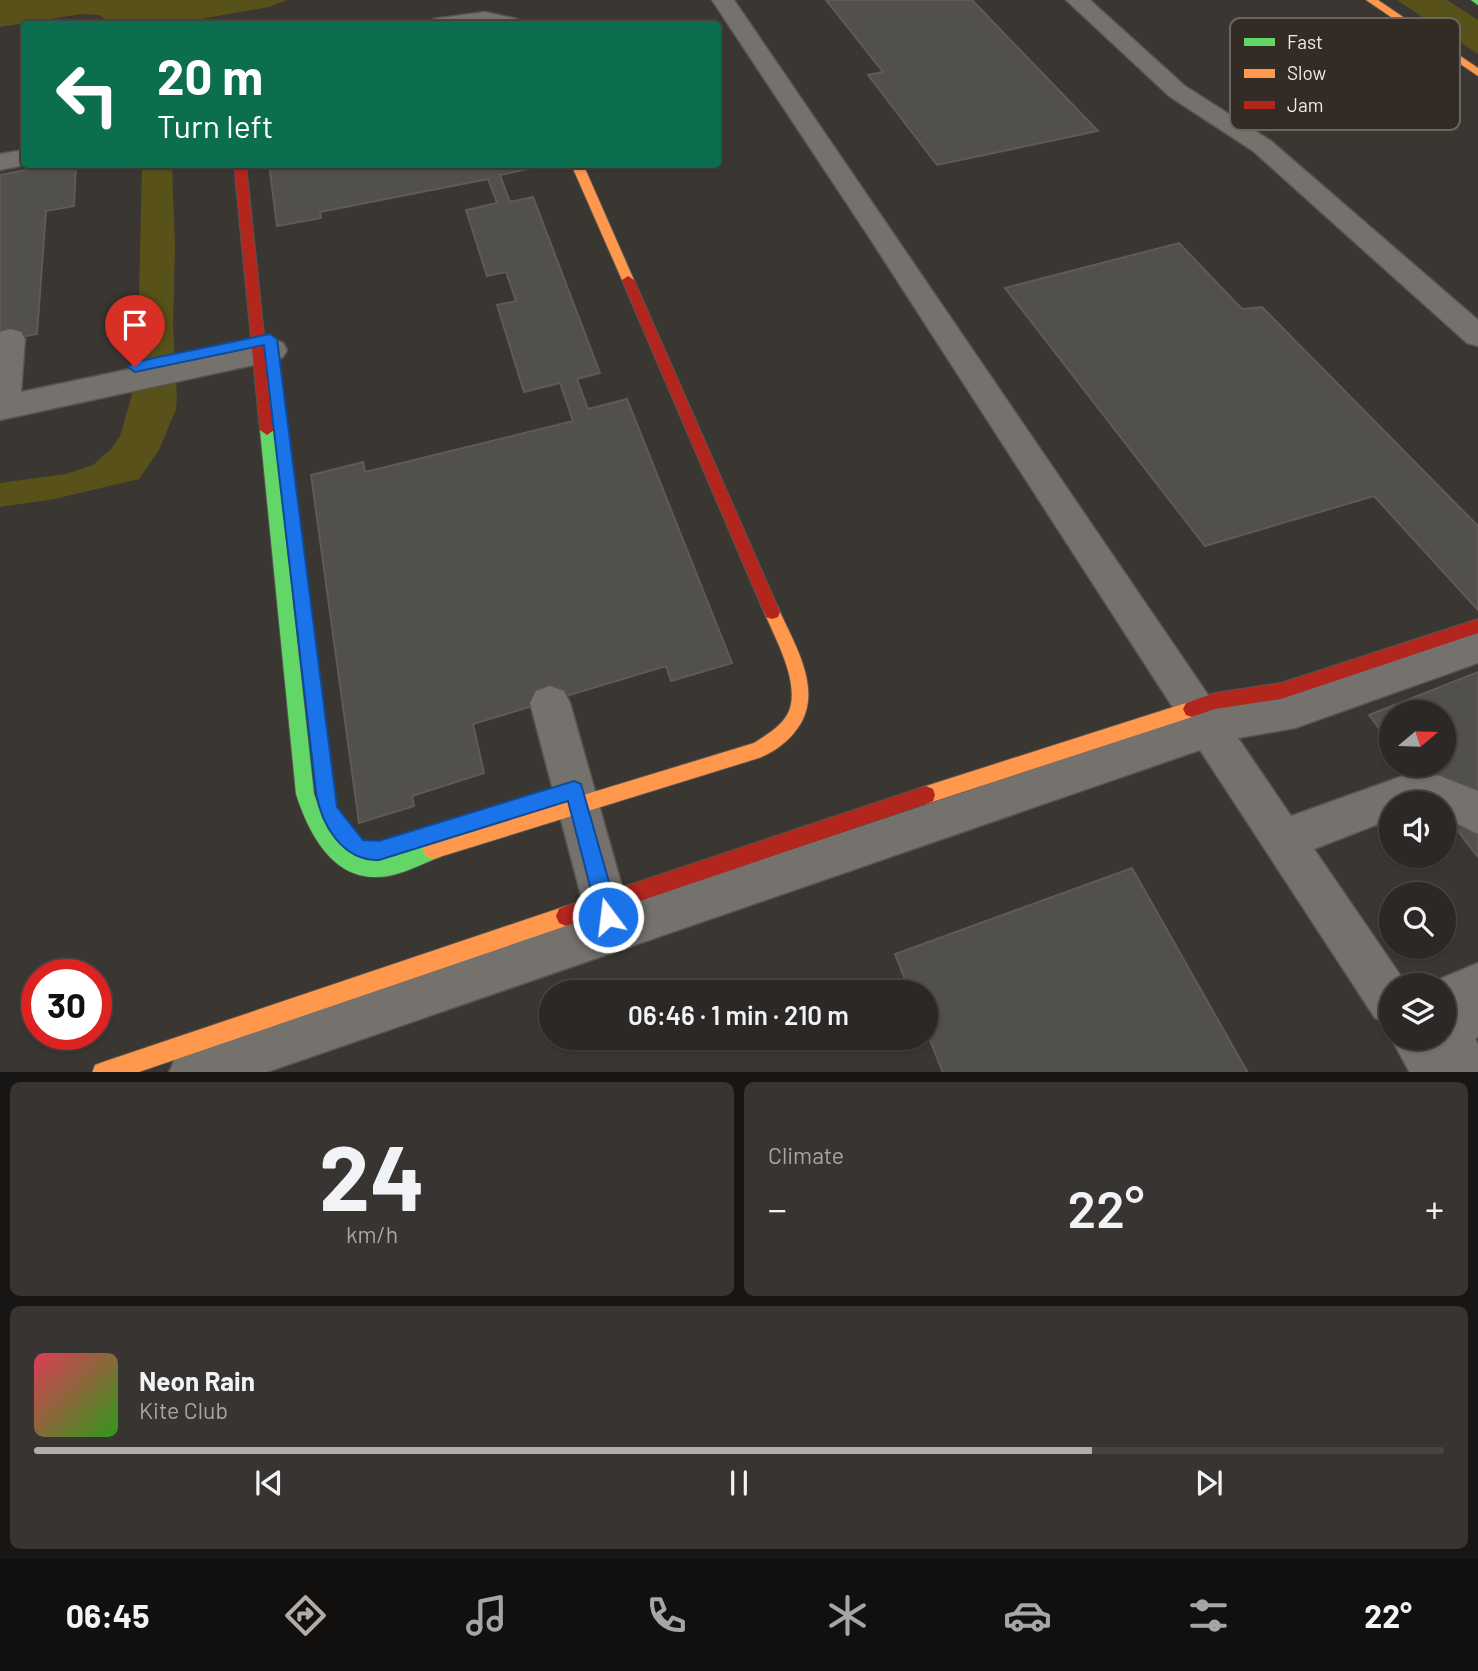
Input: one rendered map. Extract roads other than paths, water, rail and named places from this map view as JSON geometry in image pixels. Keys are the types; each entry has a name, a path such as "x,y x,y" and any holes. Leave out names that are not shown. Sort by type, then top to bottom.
{"street":[{"path":"723,0 1212,715 1383,973"},
{"path":"733,0 970,336 1212,715"},
{"path":"1077,0 1177,91 1230,125"},
{"path":"1093,0 1189,88 1230,114"},
{"path":"1371,0 1397,18"},
{"path":"467,21 495,21"},
{"path":"1460,61 1478,73"},
{"path":"1237,130 1262,146 1478,336"},
{"path":"1254,130 1276,144 1478,320"},
{"path":"0,162 21,158"},
{"path":"241,168 328,811 336,825 356,846 368,851 770,745 788,731 801,713 802,687 728,507 579,168"},
{"path":"250,168 265,346"},
{"path":"568,168 785,681 785,702 778,716 756,733 576,798"},
{"path":"10,339 2,402 265,346"},
{"path":"106,1072 608,917 1478,626"},
{"path":"1212,715 1295,710 1478,648"},
{"path":"550,702 608,917"},
{"path":"1298,843 1414,791 1440,796 1478,814"},
{"path":"1456,815 1478,828"},
{"path":"1298,843 1379,820"},
{"path":"1298,843 1401,973"},
{"path":"196,1072 608,917"},
{"path":"1456,995 1478,986"},
{"path":"1456,1023 1478,1014"},
{"path":"1441,1050 1468,1072"}]}
